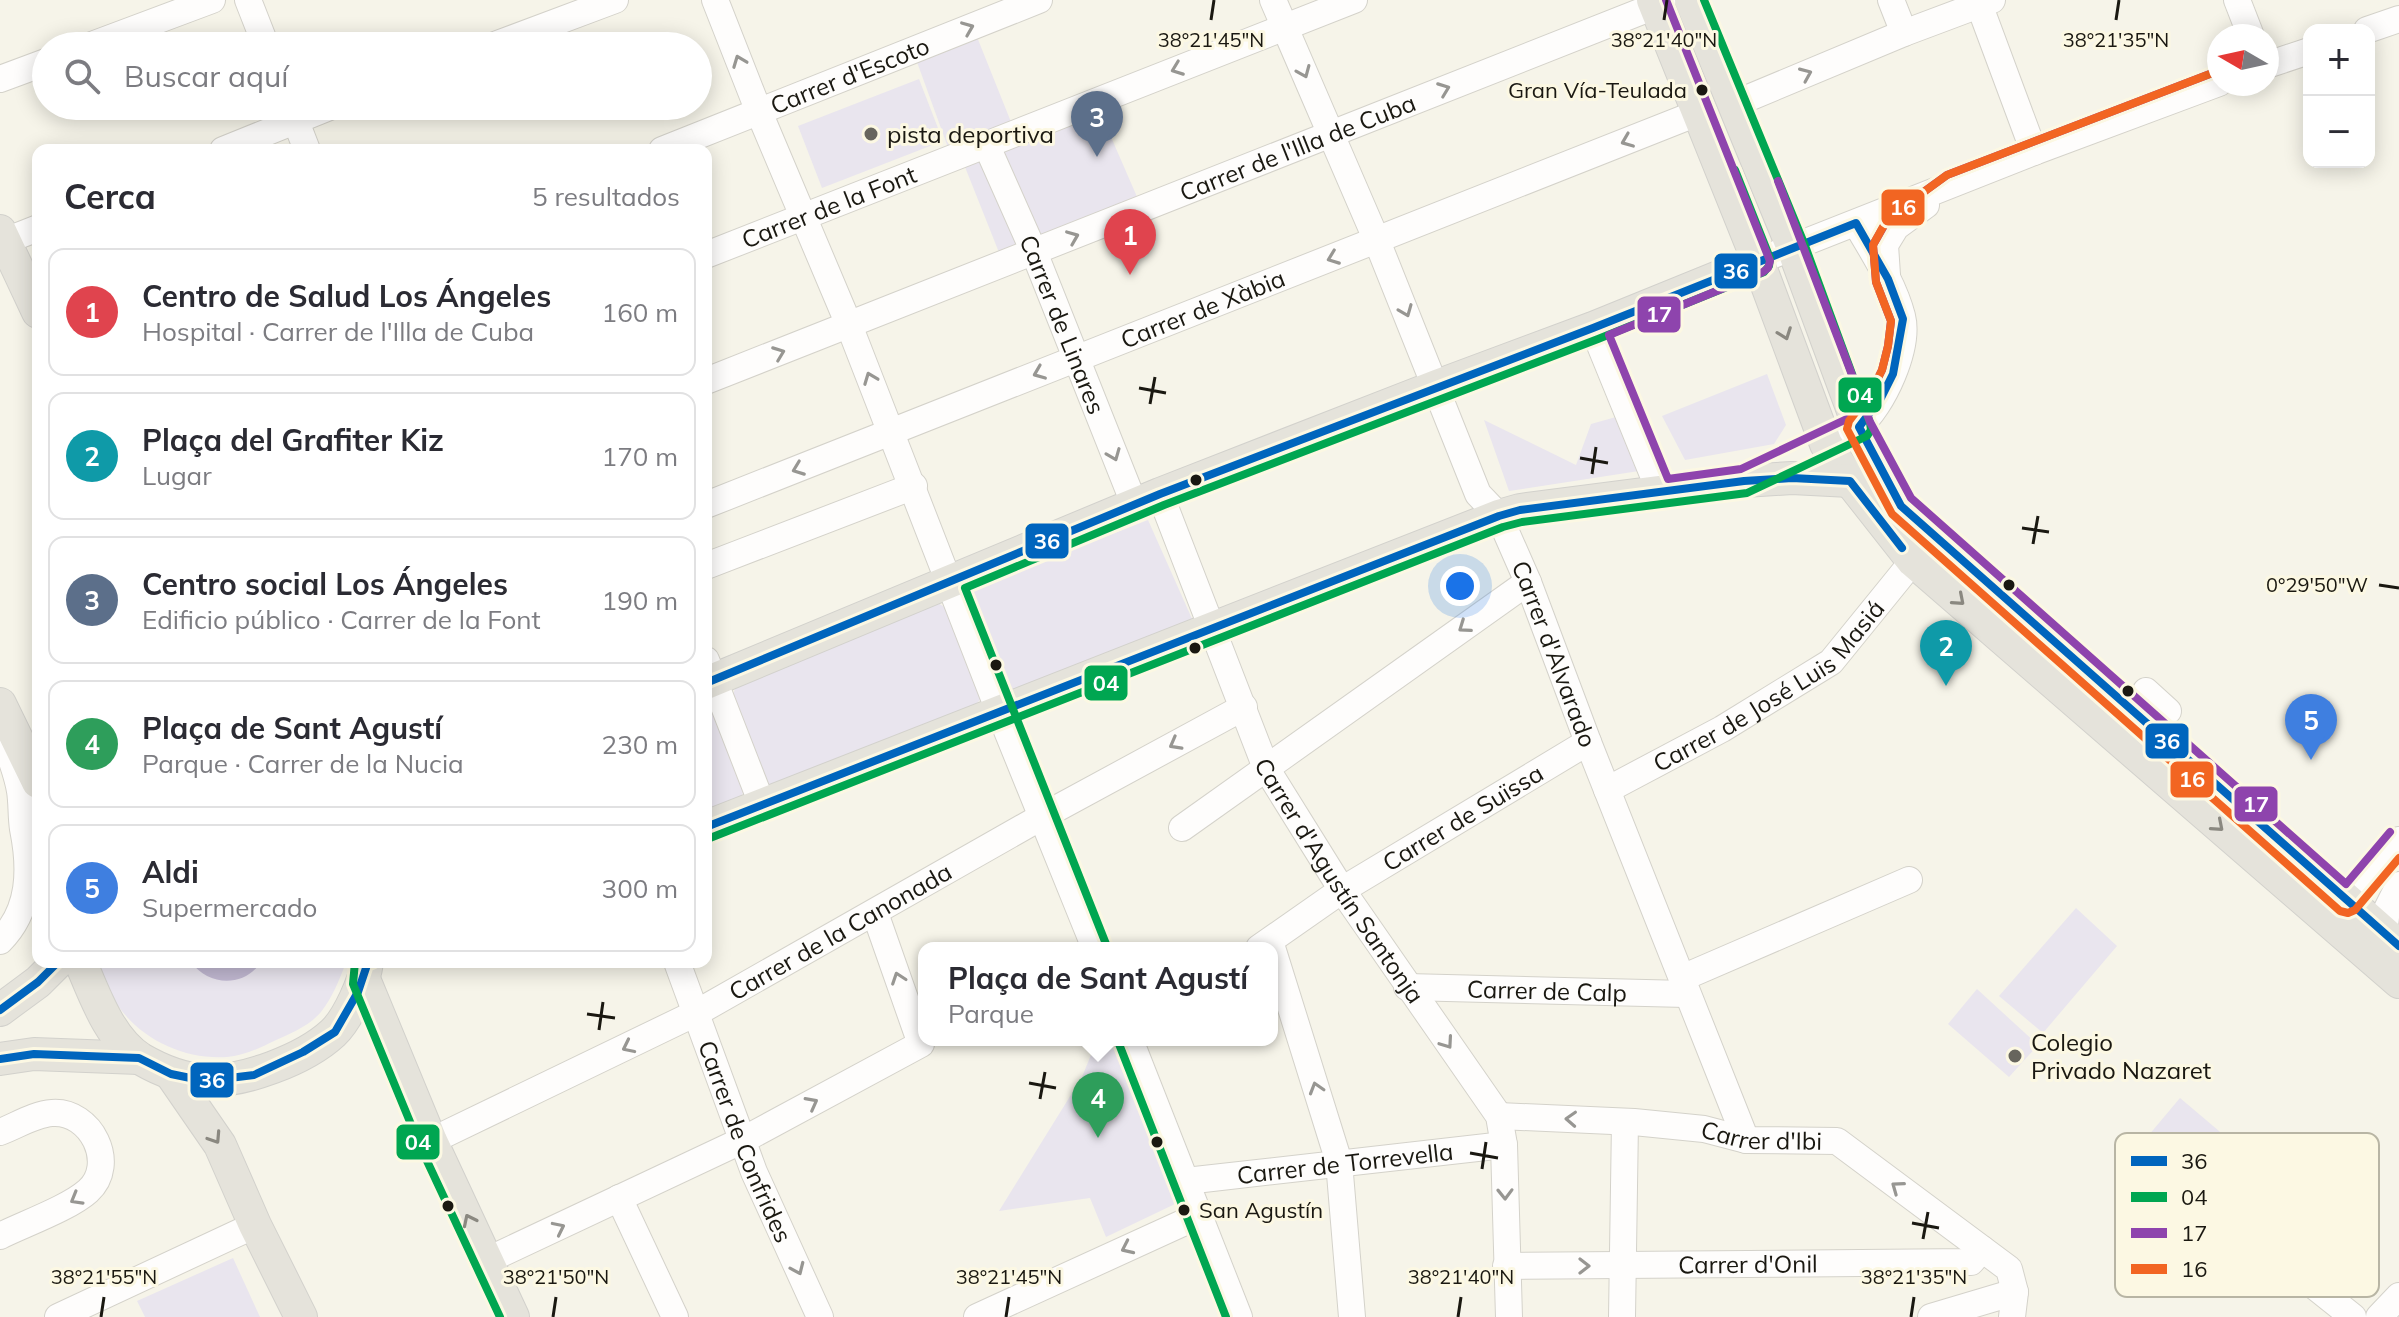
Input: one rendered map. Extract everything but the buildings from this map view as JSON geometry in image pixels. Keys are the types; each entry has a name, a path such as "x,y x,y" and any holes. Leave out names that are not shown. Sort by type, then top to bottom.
{"main road":[{"path":"1691,0 1793,248 1859,427 1901,506 2391,939"},
{"path":"1657,2 1826,444 1850,481 1913,561 2399,982"},
{"path":"2,236 32,299"},
{"path":"712,673 1758,261"},
{"path":"1744,481 1826,444"},
{"path":"712,825 1499,516 1520,510 1744,481 1792,478 1850,481"},
{"path":"0,704 32,770"},
{"path":"0,1010 52,968"},
{"path":"83,968 98,1006 139,1058 171,1074 205,1081 254,1075 303,1052 335,1032 367,968"},
{"path":"368,968 431,1141 513,1317"},
{"path":"0,1059 34,1054 139,1058"},
{"path":"171,1074 220,1145 255,1225 301,1317"}],"street":[{"path":"126,32 212,0"},
{"path":"248,0 261,32"},
{"path":"529,32 615,0"},
{"path":"715,0 914,486 999,711 1093,942"},
{"name":"Carrer d'Escoto","path":"677,144 1039,0"},
{"name":"Carrer d'Alvarado","path":"1273,0 1377,241 1478,494 1499,516 1528,582 1746,1140"},
{"name":"Carrer de la Font","path":"712,253 1354,0"},
{"path":"1891,0 1904,33"},
{"path":"2237,0 2246,24"},
{"path":"2375,27 2399,18 2385,0"},
{"name":"Carrer de l'Illa de Cuba","path":"712,379 1657,2"},
{"path":"1734,104 1986,2 2034,152"},
{"path":"2279,61 2303,53"},
{"path":"0,79 32,67"},
{"path":"1758,261 2207,87"},
{"name":"Carrer de Xàbia","path":"712,503 1700,112"},
{"path":"234,144 280,120"},
{"path":"296,120 305,144"},
{"name":"Carrer de Linares","path":"986,144 1034,252 1075,359 1212,627"},
{"path":"1888,279 1885,245 1896,227 1952,186"},
{"path":"1826,444 1859,427 1881,398 1893,374 1900,348 1903,319 1888,279 1856,223"},
{"path":"2,236 32,229"},
{"path":"1593,328 1660,492"},
{"path":"712,564 914,486"},
{"name":"Carrer de José Luis Masiá","path":"1607,790 1722,729 1831,662 1913,561"},
{"path":"1182,828 1528,582"},
{"name":"Carrer d'Agustín Santonja","path":"1212,627 1266,768 1342,890 1499,1116"},
{"path":"712,681 762,804"},
{"path":"2146,691 2168,711"},
{"name":"Carrer de la Canonada","path":"431,1141 698,1012 1043,816 1244,707"},
{"path":"0,725 20,789 22,827"},
{"name":"Carrer de Suïssa","path":"1268,942 1342,890 1588,742"},
{"path":"0,789 22,827 27,843 27,885 22,909 11,930 0,941"},
{"path":"2347,937 2347,901 2399,840"},
{"name":"Carrer de Calp","path":"1407,987 1684,986 1909,880"},
{"path":"2391,939 2387,909 2399,885"},
{"path":"875,913 918,1035"},
{"name":"Carrer de Confrides","path":"680,968 754,1172 820,1317"},
{"path":"1278,982 1339,1162 1352,1317"},
{"path":"488,1260 743,1140 918,1046"},
{"path":"1132,1046 1239,1317"},
{"path":"0,1132 51,1113 79,1120 92,1134 101,1153 100,1175 90,1190 0,1236"},
{"path":"1499,1116 1504,1145 1509,1317"},
{"name":"Carrer d'Ibi","path":"1499,1116 1704,1129 1746,1140 1837,1141 2009,1269 2014,1304"},
{"path":"1622,1317 1625,1122"},
{"name":"Carrer de Torrevella","path":"1186,1181 1504,1145"},
{"path":"619,1198 675,1317"},
{"path":"977,1317 1198,1216"},
{"path":"58,1317 255,1225"},
{"name":"Carrer d'Onil","path":"1506,1266 1971,1262 1982,1249"},
{"path":"2379,1317 2399,1296"},
{"path":"2328,1297 2353,1317"},
{"path":"1931,1317 2014,1304"}],"shaded area":[{"path":"977,37 1013,127 950,153 917,62"},
{"name":"pista deportiva","path":"919,79 943,141 822,188 798,126"},
{"path":"1101,114 1141,206 1002,260 965,167"},
{"path":"1767,374 1786,425 1774,444 1685,460 1662,416"},
{"path":"1616,417 1639,471 1509,491 1484,420 1576,465 1591,424"},
{"path":"1148,520 1193,621 1010,693 1000,689 965,606 972,589"},
{"path":"938,603 951,611 981,689 980,700 971,709 775,787 763,781 731,700 736,686"},
{"path":"712,700 747,786 739,800 712,811"},
{"path":"2076,908 2117,946 2043,1033 1999,996"},
{"path":"102,968 344,968 329,1001 311,1021 257,1049 227,1057 205,1057 184,1052 146,1034 116,1003"},
{"path":"196,968 256,968 236,980 226,981"},
{"path":"1977,989 2038,1045 2009,1077 1948,1024"},
{"path":"1095,1046 1117,1046 1175,1204 1106,1237 1090,1198 999,1211 1082,1077"},
{"path":"2180,1098 2221,1133 2151,1133"},
{"path":"233,1258 260,1317 145,1317 137,1301"}],"transit line":[{"name":"17","path":"1666,0 1770,261 1763,272 1609,335 1668,479 1741,469 1851,417 1871,392 1882,370 1888,346 1891,321 1876,282 1873,245 1889,217 1947,175 2207,75"},
{"name":"04","path":"712,837 1503,527 1747,493 1867,436 1871,430 1870,423 1804,243 1704,0"},
{"name":"16","path":"2207,75 1947,175 1888,218 1873,245 1876,282 1891,321 1888,346 1882,370 1847,429 1892,514 2340,911 2348,913 2355,910 2399,858"},
{"name":"04","path":"1105,942 965,588 1164,505 1764,272 1770,258 1735,170"},
{"name":"17","path":"1778,181 1870,422 1911,498 2346,884 2390,832"},
{"name":"36","path":"712,681 1160,494 1593,328 1856,223 1888,279 1903,319 1893,374 1881,398 1859,427 1901,506 2399,946"},
{"name":"36","path":"712,825 1520,510 1744,481 1792,478 1850,481 1902,548"},
{"name":"36","path":"0,1010 52,968"},
{"name":"04","path":"354,968 353,984 420,1146 500,1317"},
{"name":"36","path":"0,1059 34,1054 139,1058 171,1074 205,1081 254,1075 303,1052 335,1032 358,992 366,968"},
{"name":"04","path":"1120,1046 1226,1317"}],"place":[{"name":"Gran Vía-Teulada","path":"1702,90"},
{"name":"pista deportiva","path":"871,134"},
{"name":"Centro social Los Ángeles","path":"1097,157"},
{"name":"Centro de Salud Los Ángeles","path":"1130,275"},
{"name":"Plaça del Grafiter Kiz","path":"1946,686"},
{"name":"Aldi","path":"2311,760"},
{"name":"Colegio Privado Nazaret","path":"2015,1056"},
{"name":"Plaça de Sant Agustí","path":"1098,1138"},
{"name":"San Agustín","path":"1184,1210"}]}
